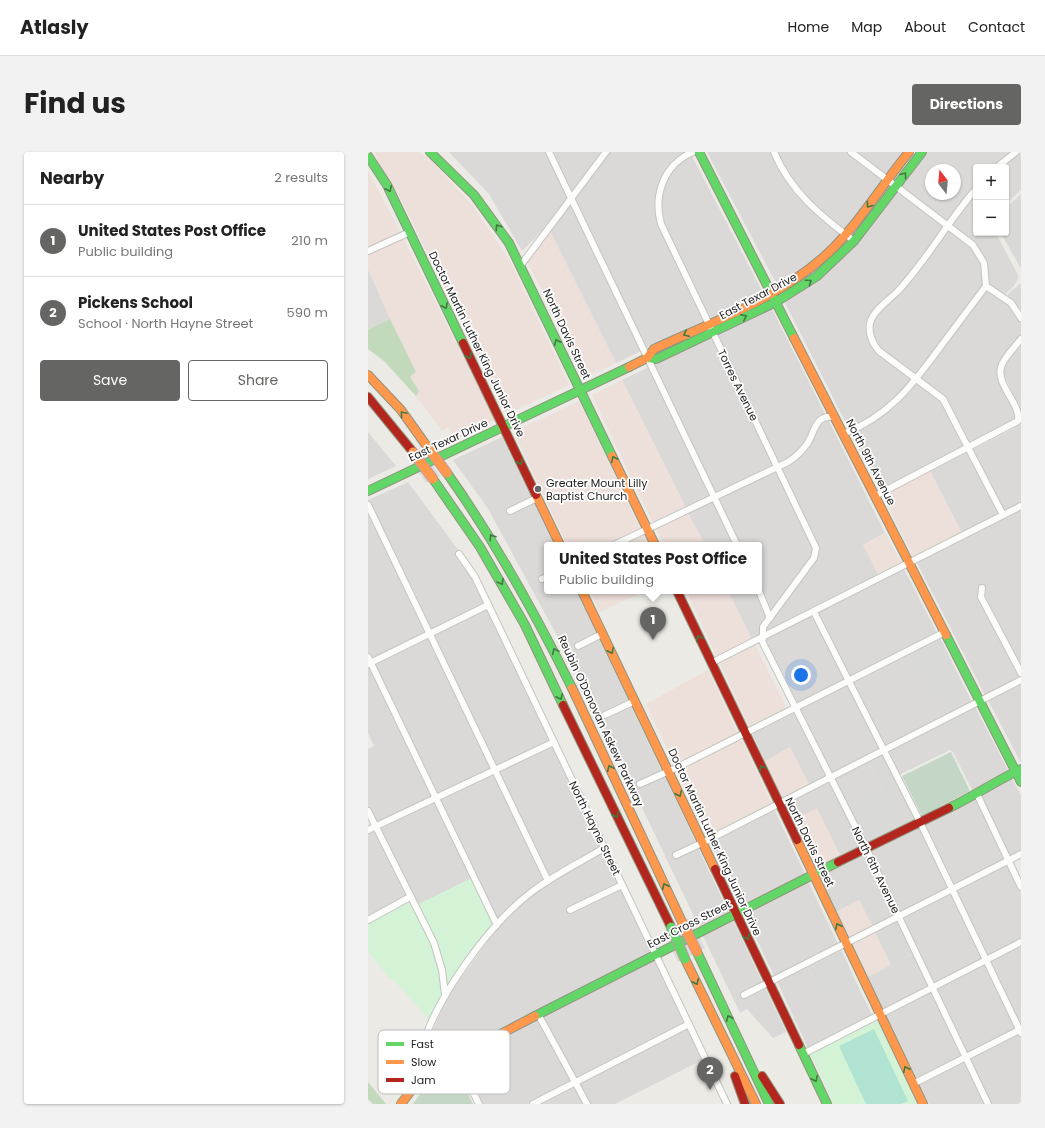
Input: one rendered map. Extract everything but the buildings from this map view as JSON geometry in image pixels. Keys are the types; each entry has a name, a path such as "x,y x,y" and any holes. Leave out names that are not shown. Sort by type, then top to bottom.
{"main road":[{"path":"372,152 379,172"},
{"name":"North Davis Street","path":"430,152 461,180 487,210 509,243 521,265 654,542"},
{"name":"North 9th Avenue","path":"699,152 909,564 980,701 1018,770 1021,782"},
{"name":"East Texar Drive","path":"368,491 647,358 654,349 772,293 816,263 846,235 909,152"},
{"name":"East Texar Drive","path":"647,358 656,359 712,333 776,302 817,276 854,241 922,152"},
{"name":"Doctor Martin Luther King Junior Drive","path":"368,156 379,172 410,232 559,542"},
{"name":"Reubin O'Donovan Askew Parkway","path":"368,375 401,410 446,473 494,541 529,601 561,664 769,1104"},
{"path":"368,397 413,452 480,547 525,625 756,1104"},
{"path":"368,400 380,412"},
{"name":"Doctor Martin Luther King Junior Drive","path":"583,594 827,1104"},
{"name":"North Davis Street","path":"678,594 923,1104"},
{"name":"East Cross Street","path":"507,1030 812,874 976,794 993,782 1018,770"},
{"path":"707,1005 746,1104"},
{"path":"745,1053 755,1063 780,1104"},
{"name":"East Cross Street","path":"401,1104 408,1094"}],"street":[{"path":"549,152 736,542"},
{"path":"521,265 606,152"},
{"name":"Torres Avenue","path":"693,152 676,163 665,178 659,192 658,207 661,224 816,548 814,558 770,618"},
{"path":"774,152 786,176 803,197 854,241"},
{"path":"843,434 878,416 898,400 917,379 986,286 984,263 980,253 973,245 851,152"},
{"path":"1001,164 1016,152"},
{"path":"973,193 912,275 877,310 870,325 871,336 876,347 943,399 1003,515"},
{"path":"368,251 410,232"},
{"path":"986,286 1011,303 1021,318"},
{"path":"875,496 1018,422 1020,414 1000,370 1003,362 1021,339"},
{"path":"620,542 788,462 803,450 819,421 826,417 834,417"},
{"path":"510,511 537,498"},
{"path":"368,505 548,881"},
{"path":"711,663 1021,506"},
{"name":"North Hayne Street","path":"459,554 475,577 727,1104"},
{"path":"982,588 981,597 1021,673"},
{"path":"760,594 770,618 762,631 762,638"},
{"path":"488,606 369,661 497,925"},
{"path":"814,612 920,822 1020,1030 913,1084"},
{"path":"640,784 745,734 945,632"},
{"path":"578,646 602,634"},
{"name":"North 6th Avenue","path":"762,638 795,708 899,916 988,1104"},
{"path":"676,855 1021,680"},
{"path":"605,715 635,701"},
{"path":"368,830 554,742"},
{"path":"976,794 1021,887"},
{"path":"368,811 439,956 445,995"},
{"path":"430,1030 445,995 497,925 528,895 548,881 604,848"},
{"path":"744,994 846,944 1021,854"},
{"path":"570,910 622,885"},
{"path":"368,920 410,897"},
{"path":"803,1054 1021,942"},
{"path":"538,1014 587,1104"},
{"path":"533,1104 688,1024"},
{"path":"474,1094 479,1104"}],"shaded area":[{"path":"375,152 419,152 434,164 473,206 510,261 569,385 507,414 401,199 378,162"},
{"path":"449,152 546,152 568,198 547,226 522,251 489,194"},
{"path":"552,152 603,152 571,194"},
{"path":"610,152 687,152 668,168 663,176 657,192 655,208 659,225 704,321 645,349 574,199"},
{"path":"707,152 771,152 791,188 813,211 842,235 808,266 777,285"},
{"path":"776,152 848,152 859,163 884,181 846,231 804,195 788,174"},
{"path":"855,152 906,152 887,177"},
{"path":"926,152 1011,152 997,164 973,164 973,189 947,222 900,187"},
{"path":"1021,152 1021,190 1009,201 1009,164 1006,164"},
{"path":"692,156 763,293 708,319 663,223 660,207 664,187 671,172 683,161"},
{"path":"368,171 401,233 368,248"},
{"path":"897,191 944,227 910,273 872,313 871,343 913,379 897,398 864,422 849,429 784,301 819,278 836,264 871,225"},
{"path":"1021,194 1021,269 1003,236 1009,236 1009,205"},
{"path":"973,197 973,236 998,236 1019,277 1014,286 1006,293 1006,296 989,284 986,262 977,246 951,226"},
{"path":"571,203 641,351 616,363 550,231"},
{"path":"948,230 971,247 981,263 984,285 916,375 881,349 873,336 873,325 879,312 892,301"},
{"path":"550,231 616,363 587,377 527,261"},
{"path":"403,238 495,420 455,439 448,427 442,431 416,396 419,391 410,377 416,372 402,345 368,269 368,254"},
{"path":"368,269 390,319 368,330"},
{"path":"1021,283 1021,310 1007,295"},
{"path":"987,289 1009,305 1021,323 1021,335 999,365 1017,413 1016,420 970,445 945,398 920,379"},
{"path":"771,307 825,414 814,422 801,448 787,460 778,464 716,334"},
{"path":"711,337 774,466 715,494 653,365"},
{"path":"1021,344 1021,411 1003,373 1005,364"},
{"path":"649,367 711,496 686,508 622,380"},
{"path":"622,380 686,508 653,523 592,395"},
{"path":"917,383 941,401 965,447 880,490 851,434 867,427 893,409"},
{"path":"579,401 640,529 614,542 566,542 514,432"},
{"path":"828,419 885,533 863,545 879,576 764,634 765,629 818,555 817,542 781,469 790,464 818,426"},
{"path":"1021,420 1021,503 1004,512 972,450 1016,427"},
{"path":"368,432 396,466 368,479"},
{"path":"502,437 531,497 507,509 509,514 534,502 553,542 544,542 544,576 539,578 541,583 544,582 544,594 577,594 597,634 575,645 577,650 599,639 629,701 602,714 604,719 631,706 662,771 636,782 638,787 665,776 696,843 673,853 675,858 698,848 729,913 700,929 580,678 487,507 453,460"},
{"path":"968,452 999,514 962,533 930,471"},
{"path":"776,471 813,548 812,556 770,613 762,593 762,542 739,542 718,499"},
{"path":"930,471 962,533 914,558 883,495"},
{"path":"408,482 459,551 456,554 473,578 485,604 430,631 368,500"},
{"path":"713,501 734,542 703,542 688,513"},
{"path":"1021,509 1021,667 984,596 985,586 980,585 979,596 1020,677 985,695 917,563"},
{"path":"368,511 426,633 372,659 368,652"},
{"path":"688,513 703,542 663,542 656,528"},
{"path":"885,533 902,564 879,576 863,545"},
{"path":"643,535 646,542 628,542"},
{"path":"904,569 937,633 850,677 817,613"},
{"path":"591,594 638,594 600,612"},
{"path":"687,594 729,594 752,640 717,657"},
{"path":"729,594 757,594 767,617 760,629 760,636 752,640"},
{"path":"487,609 550,741 496,766 433,636"},
{"path":"813,615 846,679 796,704 764,640"},
{"path":"428,638 491,768 436,794 374,664"},
{"path":"940,638 972,702 945,715 910,653"},
{"path":"755,645 787,709 750,728 719,662"},
{"path":"910,653 945,715 885,746 853,682"},
{"path":"369,666 432,796 376,823 368,806 368,749 374,746 368,733"},
{"path":"708,670 738,734 675,765 646,704"},
{"path":"1021,683 1021,763 988,700"},
{"path":"848,684 881,748 831,774 798,709"},
{"path":"975,707 985,726 959,740 948,720"},
{"path":"794,711 827,776 809,785 790,747 765,761 752,733"},
{"path":"948,720 959,740 985,726 1009,772 973,792 953,752 950,750 901,774 900,777 888,751"},
{"path":"741,739 772,804 709,837 678,771"},
{"path":"553,746 601,847 549,877 498,771"},
{"path":"790,747 809,785 783,798 765,761"},
{"path":"883,753 900,786 888,792 905,826 867,844 848,806 882,789 868,761"},
{"path":"868,761 882,789 848,806 834,778"},
{"path":"493,773 544,879 497,920 439,799"},
{"path":"1011,777 1021,795 1021,851 1009,857 980,795 994,785"},
{"path":"830,781 862,846 841,857 817,809 793,820 785,803"},
{"path":"900,786 917,821 905,826 887,792"},
{"path":"976,797 1005,859 954,885 924,823"},
{"path":"434,801 472,878 417,905 379,828"},
{"path":"817,808 841,857 816,869 793,820"},
{"path":"774,809 805,874 742,907 711,842"},
{"path":"919,826 949,888 900,913 869,850"},
{"path":"374,830 407,896 368,916 368,833"},
{"path":"865,851 895,915 873,927 859,900 836,912 818,874"},
{"path":"603,852 618,883 567,909 569,914 621,889 652,953 502,1030 433,1030 448,996 498,927 529,897 549,883"},
{"path":"1007,864 1021,893 1021,939 987,956 956,890"},
{"path":"807,879 838,944 774,976 744,912"},
{"path":"952,893 983,958 934,983 902,918"},
{"path":"859,900 873,927 849,939 836,912"},
{"path":"732,918 762,982 740,993 743,998 765,987 786,1032 773,1038 747,1009 740,1013 702,934"},
{"path":"898,920 914,953 891,965 875,932"},
{"path":"875,932 891,965 867,977 852,944"},
{"path":"1021,945 1021,1026 1020,1026 989,961"},
{"path":"841,949 856,982 823,999 807,966"},
{"path":"914,953 929,986 883,1009 867,977"},
{"path":"654,958 684,1023 577,1078 542,1016"},
{"path":"985,963 1016,1028 967,1053 936,988"},
{"path":"807,966 823,999 856,982 872,1015 808,1048 777,981"},
{"path":"932,991 962,1056 917,1079 885,1014"},
{"path":"537,1018 572,1081 527,1104 482,1104 477,1094 510,1094 510,1032"},
{"path":"687,1028 702,1060 615,1104 590,1104 579,1083"},
{"path":"1018,1033 1021,1039 1021,1104 991,1104 969,1058"},
{"path":"965,1061 986,1104 929,1104 919,1084"},
{"path":"575,1086 584,1104 539,1104"}],"green space":[{"path":"390,319 416,372 410,377 419,391 416,396 384,361 368,349 368,330"},
{"path":"951,752 970,791 922,816 902,776"},
{"path":"472,878 493,924 447,988 441,955 417,905"},
{"path":"410,901 437,957 442,981 442,997 429,1024 428,1018 393,979 390,979 368,951 368,923"},
{"path":"877,1019 917,1104 834,1104 811,1054"},
{"path":"874,1029 908,1101 901,1104 866,1104 839,1046"},
{"path":"368,1082 386,1104 373,1104 368,1099"},
{"path":"420,1094 468,1094 473,1104 413,1104"}],"pier":[{"path":"420,449 440,476 426,483 406,455"},
{"path":"690,918 705,948 678,962 663,931"}],"traffic: fast":[{"path":"430,152 474,195 509,243 612,456"},
{"path":"699,152 794,338"},
{"path":"647,358 656,359 776,302 817,276 854,241 922,152"},
{"path":"368,156 387,185 463,343"},
{"path":"368,491 629,367"},
{"path":"447,473 482,525 514,578 544,632 572,688"},
{"path":"433,479 480,547 525,625 563,705"},
{"path":"946,635 1021,782"},
{"path":"949,808 1021,769"},
{"path":"535,1016 838,862"},
{"path":"671,927 685,959"},
{"path":"697,952 769,1104"},
{"path":"799,1045 827,1104"}],"traffic: slow":[{"path":"629,367 647,358 654,349 745,308 788,284 808,270 827,254 860,218 909,152"},
{"path":"794,338 946,635"},
{"path":"368,375 401,410 426,445"},
{"path":"426,445 447,473"},
{"path":"413,452 433,479"},
{"path":"612,456 654,542"},
{"path":"536,495 559,542"},
{"path":"583,594 715,869"},
{"path":"572,688 682,922"},
{"path":"797,840 923,1104"},
{"path":"682,922 697,952"},
{"path":"685,959 756,1104"},
{"path":"508,1030 535,1016"},
{"path":"401,1104 408,1094"}],"traffic: jam":[{"path":"463,343 536,495"},
{"path":"368,397 413,452"},
{"path":"678,594 797,840"},
{"path":"563,705 671,927"},
{"path":"838,862 949,808"},
{"path":"715,869 799,1045"},
{"path":"735,1076 745,1104"},
{"path":"762,1076 780,1104"}],"place":[{"name":"Greater Mount Lilly Baptist Church","path":"538,489"},
{"name":"United States Post Office","path":"653,640"},
{"name":"Pickens School","path":"710,1090"}]}
